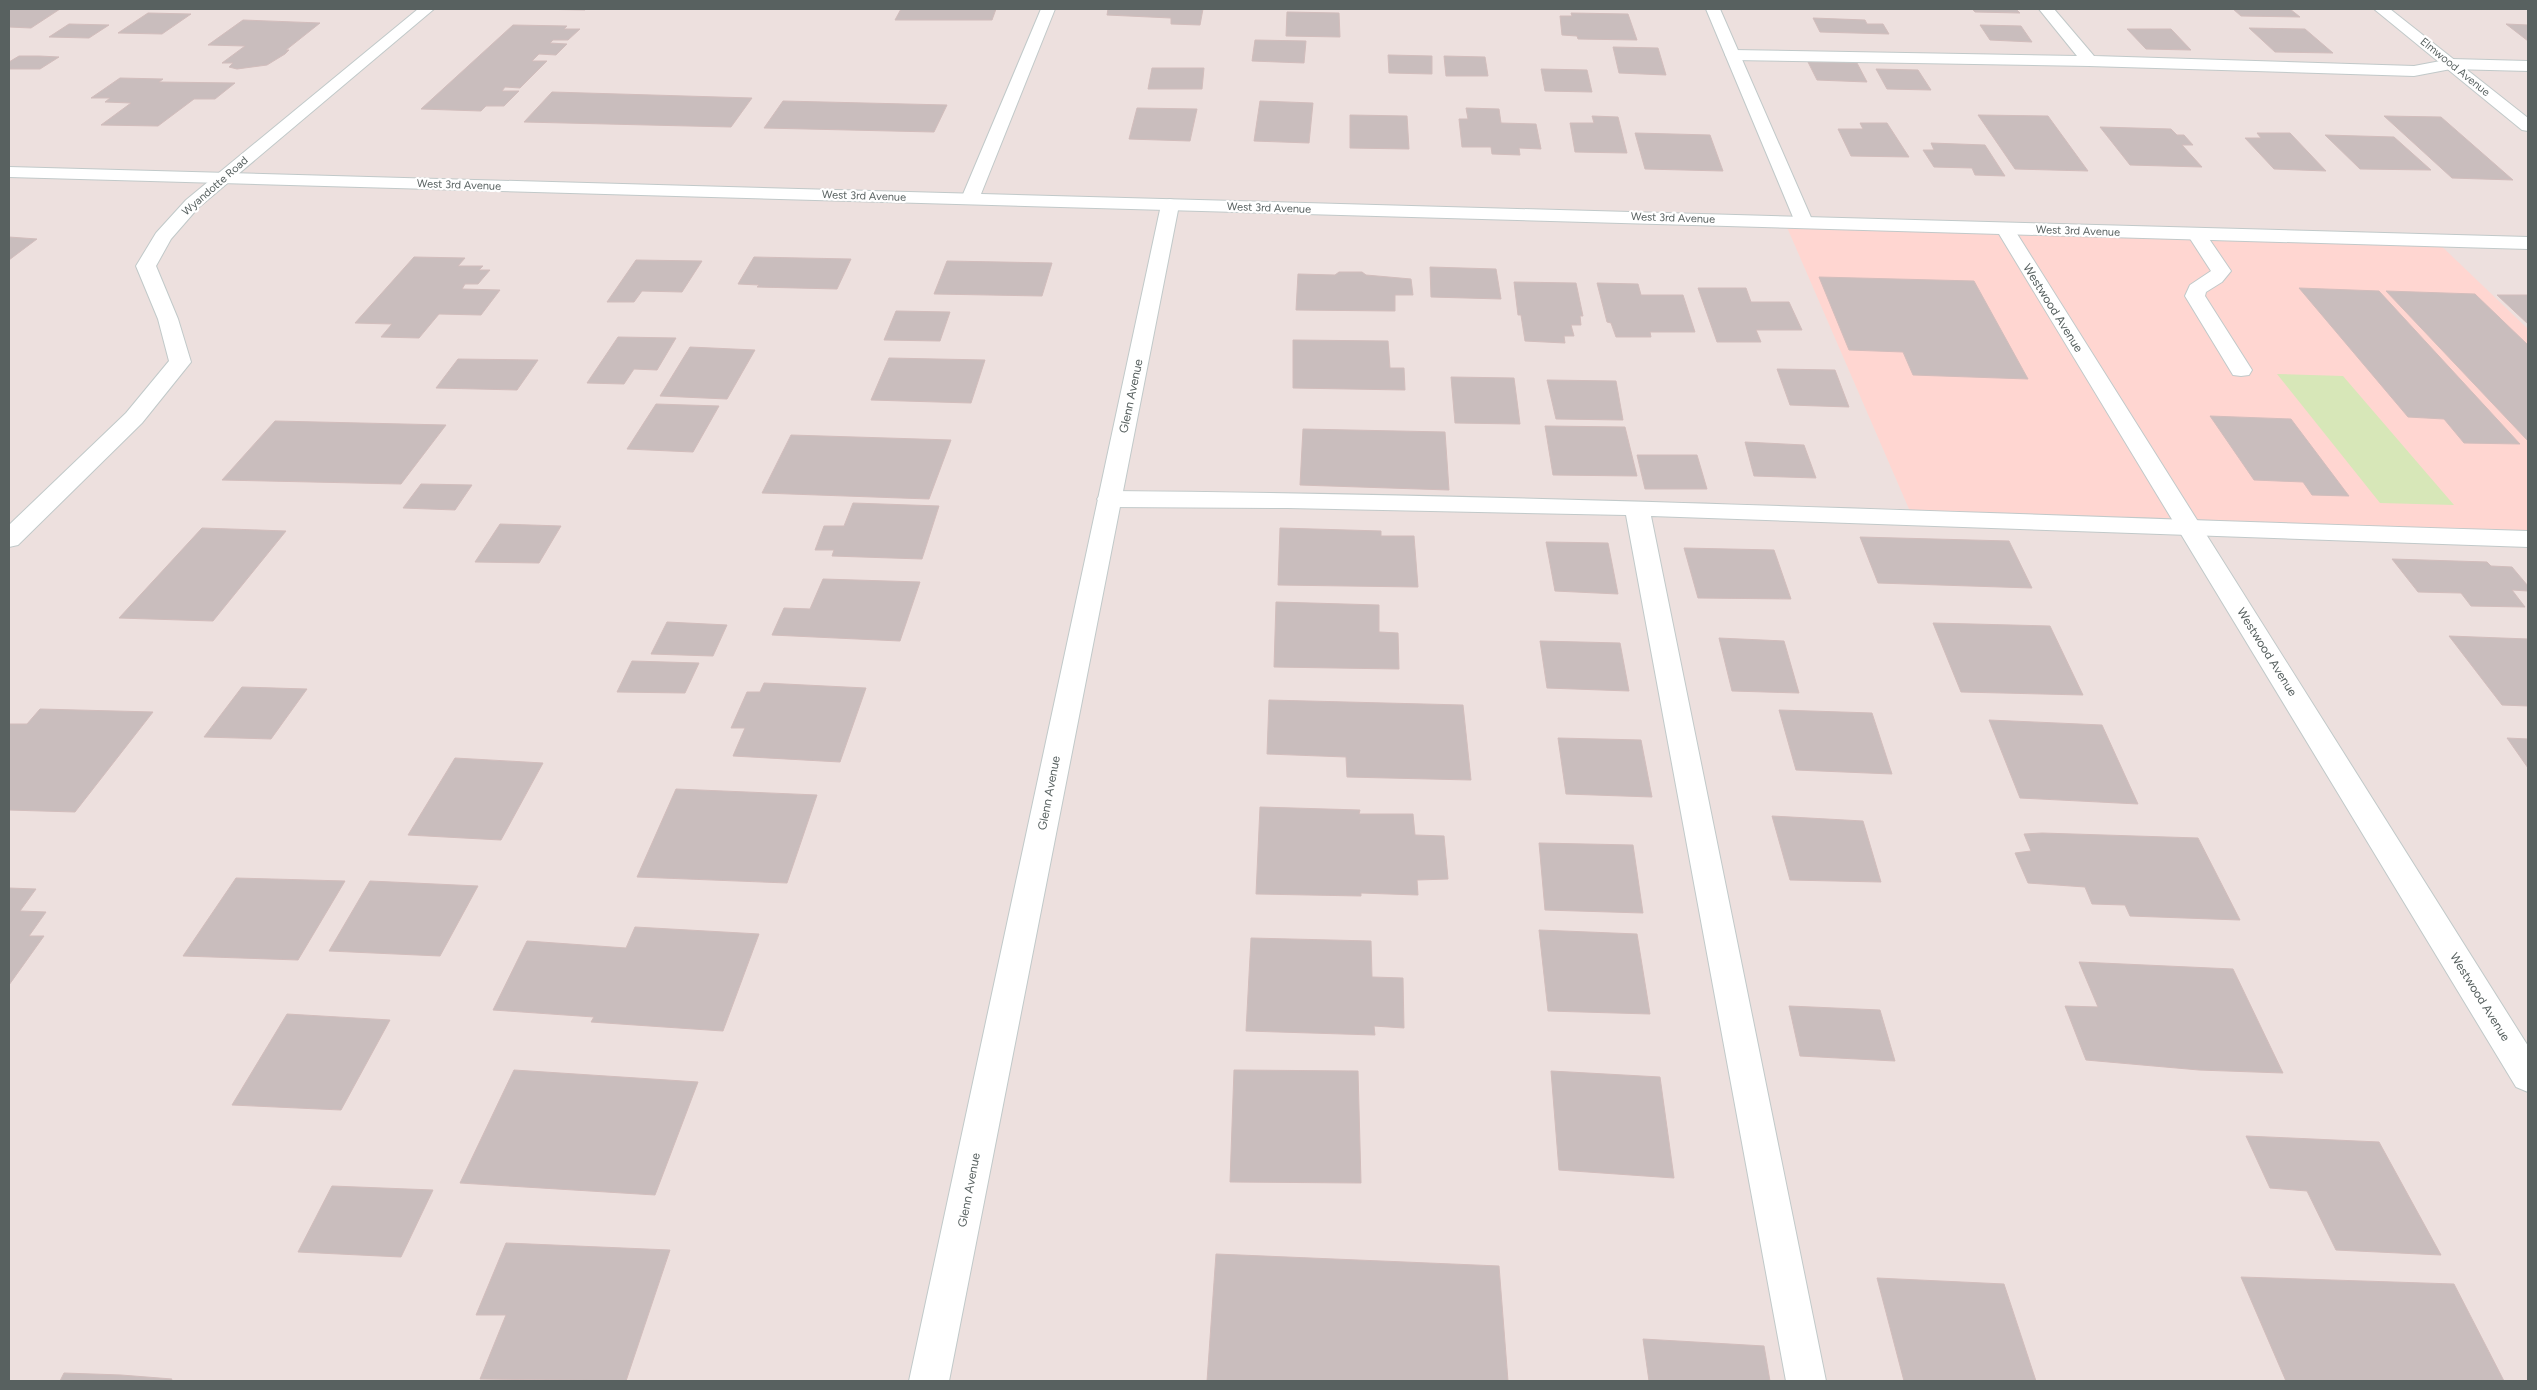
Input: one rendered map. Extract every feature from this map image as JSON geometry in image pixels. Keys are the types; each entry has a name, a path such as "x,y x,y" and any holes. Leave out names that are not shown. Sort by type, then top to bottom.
{"street":[{"name":"Wyandotte Road","path":"9,539 134,418 180,362 168,320 146,266 163,237 190,206 426,9"},
{"path":"970,199 1048,9"},
{"path":"1713,9 1804,222"},
{"path":"2046,9 2089,61"},
{"name":"Elmwood Avenue","path":"2381,9 2528,126"},
{"path":"1733,55 2089,61 2414,71 2451,64 2528,66"},
{"name":"West 3rd Avenue","path":"9,172 2528,243"},
{"name":"Glenn Avenue","path":"929,1381 1170,205"},
{"name":"Westwood Avenue","path":"2005,229 2528,1076"},
{"path":"2196,234 2221,271 2215,278 2197,289 2195,296 2241,370"},
{"path":"1109,500 1418,502 1637,508 2010,520 2191,529 2528,539"},
{"path":"1637,508 1728,988 1806,1381"}],"shaded area":[{"path":"1786,225 2433,238 2528,329 2528,532 1912,516"}],"green space":[{"path":"2277,374 2343,376 2454,505 2380,503"}],"building":[{"path":"9,9 60,9 31,28 9,27"},
{"path":"533,9 586,9 585,10"},
{"path":"901,9 996,9 992,20 895,20"},
{"path":"1108,9 1203,9 1200,25 1171,24 1171,18 1107,15"},
{"path":"1972,9 2016,9 2020,13 1975,12"},
{"path":"2233,9 2290,9 2300,17 2241,16"},
{"path":"1287,12 1339,13 1340,37 1286,36"},
{"path":"148,13 191,14 162,34 118,33"},
{"path":"1571,13 1628,14 1637,40 1578,39 1577,36 1562,35 1560,16 1572,16"},
{"path":"1813,18 1865,20 1867,24 1883,24 1889,34 1820,32"},
{"path":"243,20 320,23 286,50 289,50 285,54 267,65 237,69 229,67 233,63 222,63 245,46 208,45"},
{"path":"69,24 109,25 89,38 49,37"},
{"path":"2506,24 2528,25 2528,41"},
{"path":"513,25 567,26 564,29 580,29 568,40 553,40 550,43 567,44 556,55 539,54 532,61 547,61 520,88 505,87 502,91 519,91 504,106 486,106 481,111 421,109"},
{"path":"1980,25 2021,26 2032,42 1990,40"},
{"path":"2249,28 2305,29 2333,53 2275,52"},
{"path":"2127,29 2171,29 2191,50 2146,49"},
{"path":"1255,40 1306,41 1304,63 1252,61"},
{"path":"1613,47 1658,48 1666,75 1619,73"},
{"path":"1388,55 1432,56 1432,74 1389,73"},
{"path":"19,56 59,57 40,69 9,69 9,62"},
{"path":"1444,56 1485,57 1488,76 1446,76"},
{"path":"1808,62 1857,63 1867,82 1817,80"},
{"path":"1152,68 1204,68 1202,89 1148,89"},
{"path":"1541,69 1587,70 1592,92 1545,91"},
{"path":"1876,69 1918,70 1931,90 1887,89"},
{"path":"120,78 163,79 159,82 235,83 215,99 194,99 158,126 101,125 131,103 105,102 110,98 91,98"},
{"path":"552,92 752,98 731,127 524,122"},
{"path":"783,101 947,105 934,132 764,128"},
{"path":"1260,101 1313,103 1309,143 1254,141"},
{"path":"1137,108 1197,109 1190,141 1129,139"},
{"path":"1466,108 1499,109 1501,123 1536,124 1541,149 1519,148 1520,155 1492,154 1491,147 1462,147 1459,119 1468,119"},
{"path":"1350,115 1407,116 1409,149 1350,148"},
{"path":"1978,115 2048,116 2088,171 2015,169"},
{"path":"1592,116 1618,117 1627,153 1575,152 1570,123 1594,123"},
{"path":"2384,116 2441,117 2513,180 2452,178"},
{"path":"1860,123 1887,123 1909,157 1851,156 1838,129 1863,129"},
{"path":"2100,127 2171,129 2177,135 2184,135 2193,145 2182,145 2202,167 2130,165"},
{"path":"1635,133 1710,135 1723,171 1645,169"},
{"path":"2257,133 2290,133 2326,171 2274,169 2245,138 2261,138"},
{"path":"2325,135 2394,137 2431,170 2360,169"},
{"path":"1931,143 1985,145 2005,176 1975,175 1972,168 1934,167 1923,150 1934,150"},
{"path":"9,237 37,239 9,260"},
{"path":"414,257 465,258 458,266 483,266 479,270 490,270 478,284 465,284 462,289 500,290 481,315 439,314 419,338 381,337 392,324 355,323"},
{"path":"754,257 851,259 837,289 757,287 759,285 738,284"},
{"path":"636,260 702,261 682,292 642,291 634,302 607,302"},
{"path":"947,261 1052,263 1042,296 934,294"},
{"path":"1430,267 1496,269 1501,299 1431,297"},
{"path":"1339,272 1362,272 1366,275 1411,279 1413,295 1395,295 1395,311 1296,310 1298,274 1335,275"},
{"path":"1819,277 1974,281 2028,379 1913,375 1903,352 1849,350"},
{"path":"1514,282 1576,283 1583,316 1580,316 1581,325 1571,325 1574,336 1564,336 1565,343 1525,341 1521,315 1518,315"},
{"path":"1597,283 1638,284 1641,295 1683,295 1695,332 1650,332 1651,337 1616,337 1611,323 1607,322"},
{"path":"1698,288 1746,288 1751,302 1789,302 1802,330 1756,330 1761,342 1717,342"},
{"path":"2299,288 2379,291 2520,444 2464,443 2444,419 2408,417"},
{"path":"2386,291 2475,294 2528,345 2528,441"},
{"path":"2497,295 2528,295 2528,324"},
{"path":"896,311 950,312 940,341 884,340"},
{"path":"618,337 676,338 657,370 634,369 624,384 587,383"},
{"path":"1293,340 1388,341 1390,368 1404,368 1405,390 1293,388"},
{"path":"690,347 755,350 727,399 660,396"},
{"path":"889,358 985,360 971,403 871,400"},
{"path":"458,359 538,360 517,390 436,388"},
{"path":"1777,369 1835,370 1849,407 1790,405"},
{"path":"1451,377 1514,378 1520,424 1455,423"},
{"path":"1547,380 1616,381 1623,420 1556,419"},
{"path":"656,404 719,406 693,452 627,449"},
{"path":"2210,416 2291,419 2349,496 2312,495 2303,482 2254,480"},
{"path":"275,421 446,425 401,484 222,480"},
{"path":"1545,426 1625,427 1637,476 1553,475"},
{"path":"1303,429 1445,432 1449,490 1300,485"},
{"path":"791,435 951,440 929,499 762,493"},
{"path":"1745,442 1804,445 1816,478 1754,476"},
{"path":"1637,455 1697,455 1707,489 1645,489"},
{"path":"421,484 472,485 455,510 403,508"},
{"path":"853,503 939,506 922,559 832,556 834,550 815,550 824,526 844,526"},
{"path":"500,524 561,526 539,563 475,562"},
{"path":"202,528 286,531 213,621 119,618"},
{"path":"1280,528 1381,531 1381,536 1414,536 1418,587 1278,585"},
{"path":"1860,537 2009,541 2032,588 1878,583"},
{"path":"1546,542 1608,543 1618,594 1555,591"},
{"path":"1684,548 1774,550 1791,599 1698,598"},
{"path":"2392,559 2487,562 2491,566 2512,567 2528,586 2528,591 2512,590 2525,607 2471,606 2461,593 2418,592"},
{"path":"823,579 920,582 900,641 772,635 784,608 810,609"},
{"path":"1276,602 1379,605 1379,632 1398,633 1399,669 1274,667"},
{"path":"667,622 727,625 713,656 651,654"},
{"path":"1933,623 2050,626 2083,695 1961,692"},
{"path":"2449,636 2528,639 2528,706 2502,705"},
{"path":"1719,638 1784,641 1799,693 1732,691"},
{"path":"1540,641 1620,643 1629,691 1547,688"},
{"path":"632,661 699,663 685,693 617,692"},
{"path":"764,683 866,688 840,762 733,756 745,728 731,728 747,692 760,692"},
{"path":"242,687 307,689 271,739 204,737"},
{"path":"1269,700 1463,705 1471,780 1347,777 1346,757 1267,754"},
{"path":"40,709 153,712 75,812 9,810 9,724 27,724"},
{"path":"1779,710 1872,713 1892,774 1796,770"},
{"path":"1989,720 2102,725 2138,804 2020,798"},
{"path":"1558,738 1641,740 1652,797 1566,794"},
{"path":"2507,738 2528,739 2528,768"},
{"path":"455,758 543,763 501,840 408,835"},
{"path":"676,789 817,795 787,883 637,877"},
{"path":"1260,807 1360,810 1359,814 1413,814 1415,835 1444,836 1448,879 1417,880 1418,895 1361,893 1361,896 1256,894"},
{"path":"1772,816 1863,821 1881,882 1790,880"},
{"path":"2024,834 2198,838 2240,920 2130,916 2125,905 2092,904 2085,887 2028,883 2015,853 2031,851"},
{"path":"1539,843 1633,845 1643,913 1545,910"},
{"path":"236,878 345,881 298,960 183,956"},
{"path":"370,881 478,886 440,956 329,951"},
{"path":"9,888 36,889 20,911 46,912 29,936 44,936 9,985"},
{"path":"635,927 759,934 723,1031 591,1022 594,1017 493,1010 527,941 626,948"},
{"path":"1539,930 1637,934 1650,1014 1548,1011"},
{"path":"1251,938 1371,941 1372,977 1403,978 1404,1028 1374,1026 1375,1035 1246,1031"},
{"path":"2079,962 2233,969 2283,1073 2199,1070 2086,1060 2065,1006 2098,1007"},
{"path":"1789,1006 1880,1010 1895,1061 1800,1056"},
{"path":"287,1014 390,1020 341,1110 232,1105"},
{"path":"514,1070 698,1082 655,1195 460,1183"},
{"path":"1234,1070 1358,1071 1361,1183 1230,1182"},
{"path":"1551,1071 1660,1077 1674,1178 1559,1170"},
{"path":"2246,1136 2379,1142 2441,1255 2336,1250 2307,1191 2270,1188"},
{"path":"332,1186 433,1190 401,1257 298,1252"},
{"path":"506,1243 670,1250 626,1381 480,1379 506,1315 476,1315"},
{"path":"1216,1254 1499,1266 1508,1381 1207,1381"},
{"path":"2241,1277 2454,1284 2504,1381 2286,1381"},
{"path":"1877,1278 2004,1284 2036,1381 1904,1381"},
{"path":"1643,1339 1764,1346 1770,1381 1649,1381"},
{"path":"64,1373 172,1379 171,1381 60,1381"}]}
